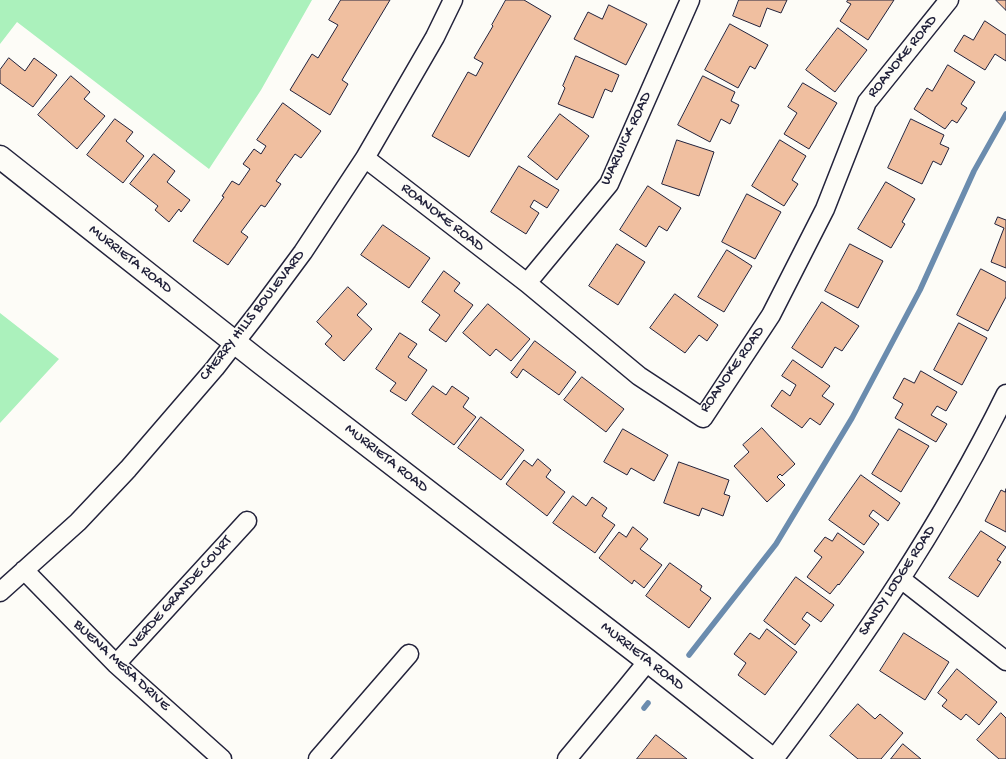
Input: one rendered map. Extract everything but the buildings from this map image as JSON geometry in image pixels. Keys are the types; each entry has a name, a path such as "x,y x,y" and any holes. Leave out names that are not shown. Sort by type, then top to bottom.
{"main road":[{"name":"MURRIETA ROAD","path":"0,157 234,342 773,759"}],"street":[{"name":"CHERRY HILLS BOULEVARD","path":"0,592 78,522 128,469 215,368 234,342 258,314 303,252 365,158 435,37 453,0"},
{"name":"WARWICK ROAD","path":"527,283 609,184 690,0"},
{"name":"ROANOKE ROAD","path":"365,158 527,283 639,376 703,418 771,315 825,209 867,102 949,0"},
{"name":"SANDY LODGE ROAD","path":"773,759 800,725 852,652 901,579 952,495 1006,394"},
{"name":"VERDE GRANDE COURT","path":"116,664 247,521"},
{"name":"BUENA MESA DRIVE","path":"24,570 116,664 222,759"},
{"path":"901,579 1006,661"},
{"path":"318,759 409,654"},
{"path":"567,759 648,661"}],"green space":[{"path":"0,0 312,0 261,90 209,169 17,22 0,44"},
{"path":"0,313 59,359 0,423"}],"waterway":[{"path":"689,655 776,544 852,418 920,290 974,171 1006,114"},
{"path":"644,708 648,703"}]}
